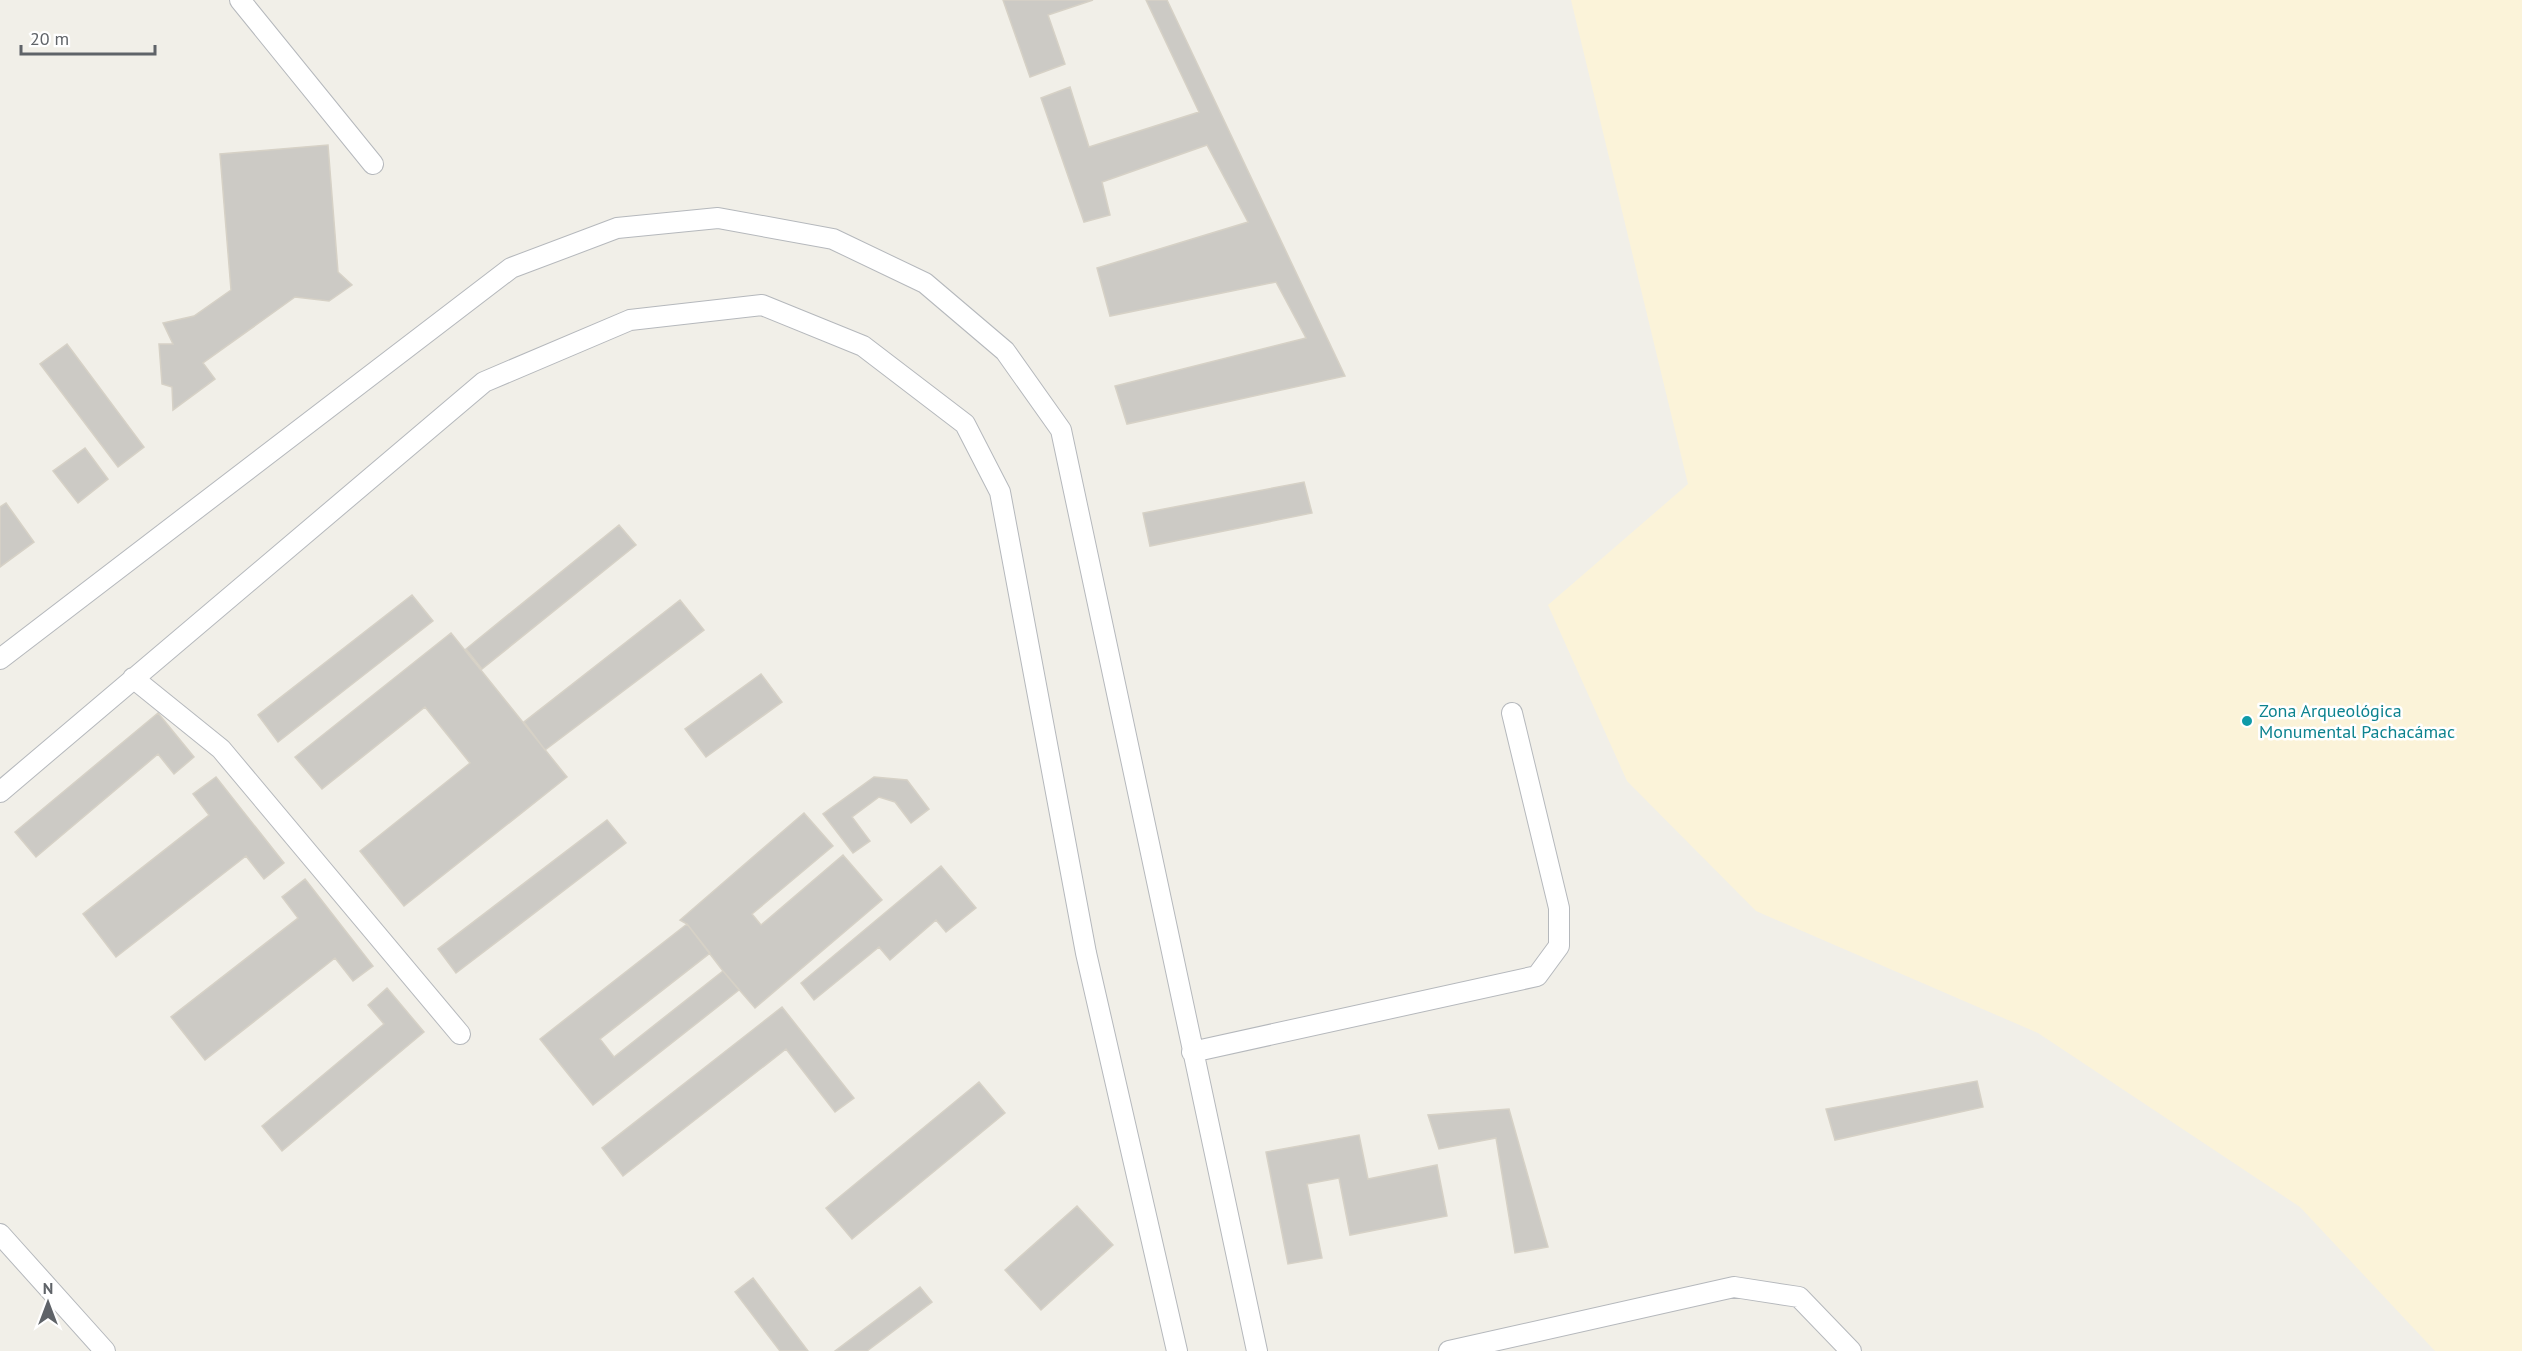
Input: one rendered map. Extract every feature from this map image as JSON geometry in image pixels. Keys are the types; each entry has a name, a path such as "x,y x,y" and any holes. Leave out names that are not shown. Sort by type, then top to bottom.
{"lane":[{"path":"240,0 373,164"},
{"path":"0,659 511,268 617,228 718,218 833,239 925,283 1005,351 1061,430 1255,1351"},
{"path":"0,792 483,381 630,320 762,305 863,346 965,424 1000,492 1086,953 1177,1351"},
{"path":"133,678 221,749 460,1034"},
{"path":"1192,1052 1537,976 1559,946 1559,908 1512,713"},
{"path":"0,1234 105,1351"},
{"path":"1449,1351 1734,1287 1799,1297 1851,1351"}],"sand":[{"path":"1571,0 2522,0 2522,1351 2435,1351 2300,1207 2038,1033 1756,911 1627,781 1548,605 1688,484"}],"building":[{"path":"1003,0 1093,0 1048,15 1065,64 1030,77"},
{"path":"1146,0 1167,0 1345,376 1127,424 1115,386 1306,338 1276,282 1110,316 1097,268 1248,222 1207,145 1102,182 1110,215 1084,222 1041,98 1070,87 1089,147 1199,112"},
{"path":"328,145 338,272 352,285 329,301 295,297 203,363 215,379 173,410 172,387 162,384 159,344 173,344 163,323 194,316 231,290 220,154"},
{"path":"67,344 144,447 118,467 40,364"},
{"path":"85,448 108,479 78,503 53,471"},
{"path":"1304,482 1312,513 1150,546 1143,513"},
{"path":"6,503 34,542 0,567 0,507"},
{"path":"619,525 636,545 482,669 466,649"},
{"path":"412,595 433,621 278,742 258,715"},
{"path":"680,600 704,630 545,750 524,722"},
{"path":"451,633 567,777 404,906 360,851 470,763 425,707 322,789 295,757"},
{"path":"761,674 782,702 706,757 685,729"},
{"path":"158,713 194,757 174,774 158,754 36,857 15,832"},
{"path":"216,777 284,863 264,879 246,856 116,957 83,914 209,815 193,794"},
{"path":"874,777 907,780 929,809 911,823 895,802 879,797 852,817 870,841 853,853 823,814"},
{"path":"804,813 833,846 752,914 761,925 843,855 882,900 755,1008 687,924 680,920"},
{"path":"607,820 626,843 456,973 438,949"},
{"path":"941,866 976,908 946,932 936,920 890,960 879,947 814,1000 801,983"},
{"path":"305,879 373,966 353,981 335,958 205,1060 171,1017 298,918 282,897"},
{"path":"687,924 710,953 600,1039 614,1057 723,971 739,990 593,1105 540,1039"},
{"path":"387,988 424,1032 282,1151 262,1126 384,1024 368,1005"},
{"path":"782,1007 854,1098 835,1112 786,1049 623,1176 602,1148"},
{"path":"1977,1081 1983,1107 1835,1140 1826,1109"},
{"path":"979,1082 1005,1113 852,1239 826,1208"},
{"path":"1509,1109 1548,1247 1515,1253 1496,1138 1439,1149 1428,1115"},
{"path":"1359,1135 1368,1179 1437,1165 1447,1216 1350,1235 1339,1178 1307,1184 1322,1258 1288,1264 1266,1152"},
{"path":"1077,1206 1113,1245 1041,1310 1005,1270"},
{"path":"753,1278 808,1351 780,1351 735,1292"},
{"path":"920,1287 932,1302 867,1351 835,1351"}],"place":[{"name":"Zona Arqueológica Monumental Pachacámac","path":"2247,721"}]}
